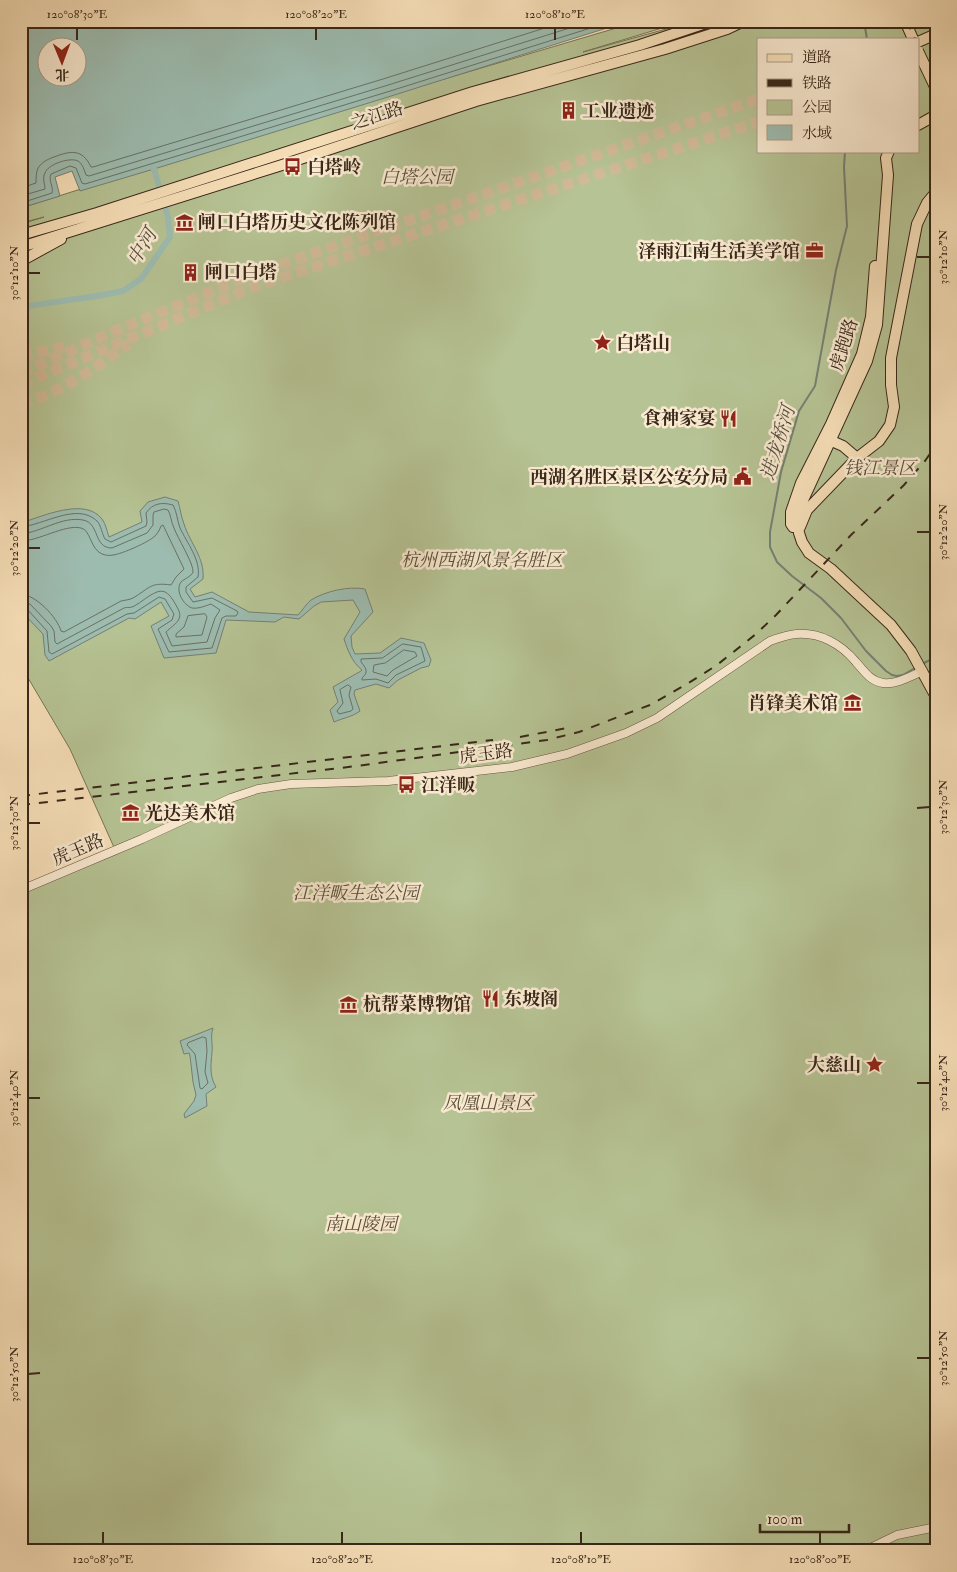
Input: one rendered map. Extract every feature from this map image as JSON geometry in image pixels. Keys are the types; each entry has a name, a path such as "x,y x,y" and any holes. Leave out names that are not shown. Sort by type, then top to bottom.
{"main road":[{"name":"之江路","path":"21,247 473,92 640,45 712,21"},
{"name":"之江路","path":"21,235 282,165 476,101 665,49 744,21"},
{"path":"905,21 913,38"},
{"path":"920,41 936,34"},
{"path":"920,55 936,90"},
{"path":"920,124 936,115"},
{"name":"虎跑路","path":"798,533 797,519 799,508 862,354 871,317 883,152"},
{"name":"虎跑路","path":"827,439 836,430 868,361 877,325 888,175 886,158 889,152"},
{"path":"936,192 927,203 917,224 891,358 891,385 894,407 890,425 878,441 859,456 807,510 798,533 809,553 831,569 891,625 911,651 936,697"},
{"path":"23,259 89,225"},
{"path":"836,430 859,456"},
{"path":"827,439 859,456"}],"street":[{"name":"虎玉路","path":"21,890 142,839 231,798 258,789 291,784 388,782 512,767 567,754 626,733 657,718 770,641 784,636 797,634 827,638 842,648 872,679 884,683 901,681 923,671"},
{"path":"864,1551 896,1535 936,1527"}],"green space":[{"name":"凤凰山景区","path":"640,21 685,21 583,52 695,21 936,21 936,1551 21,1551 21,892 117,854 70,749 21,666 21,224 44,217 21,223 21,208 191,154"}],"water":[{"path":"21,21 629,21 80,191 72,171 55,177 60,196 21,208"},
{"path":"165,497 178,501 184,524 202,564 203,579 190,589 195,597 212,592 249,612 298,615 307,603 323,594 344,589 365,589 373,612 351,636 355,654 380,653 401,638 424,643 431,660 429,666 398,680 389,688 376,684 355,690 354,694 360,711 334,722 330,710 338,702 333,687 362,670 353,660 344,639 360,612 353,600 321,602 299,619 284,617 275,622 226,620 216,653 164,658 151,626 169,616 161,602 135,619 129,618 49,661 45,655 43,634 21,611 21,523 63,510 85,509 95,513 102,519 109,537 142,522 140,511 148,502"},
{"path":"213,1028 211,1070 212,1079 216,1087 206,1094 207,1106 185,1118 184,1114 194,1101 196,1095 190,1056 189,1053 184,1054 180,1041"}],"waterway":[{"name":"进龙桥河","path":"864,21 867,38"},
{"name":"进龙桥河","path":"845,152 847,226 836,270 815,386 799,411 781,472 770,532 770,547 777,562 821,598 841,618 866,651 886,671 897,676 903,675 915,668"},
{"name":"中河","path":"21,307 123,291 141,279 170,237 168,217 154,169"},
{"path":"924,663 936,657"}],"tunnel":[{"path":"920,64 936,56"},
{"path":"21,373 106,335 246,277 757,99"},
{"path":"21,384 256,286 757,122"},
{"path":"21,404 51,393 96,367 129,344"},
{"path":"21,356 68,346"}],"railway":[{"path":"907,21 915,38"},
{"path":"920,50 936,84"},
{"path":"21,805 357,766 547,740 579,732 650,705 717,665 756,634 851,535 904,485 936,445"},
{"path":"520,737 567,728"},
{"path":"21,796 493,740"}],"place":[{"name":"工业遗迹","path":"568,111"},
{"name":"白塔岭","path":"293,167"},
{"name":"闸口白塔历史文化陈列馆","path":"184,222"},
{"name":"泽雨江南生活美学馆","path":"814,251"},
{"name":"闸口白塔","path":"191,272"},
{"name":"白塔山","path":"602,343"},
{"name":"食神家宴","path":"729,418"},
{"name":"西湖名胜区景区公安分局","path":"742,477"},
{"name":"肖锋美术馆","path":"852,703"},
{"name":"江洋畈","path":"407,785"},
{"name":"光达美术馆","path":"131,813"},
{"name":"东坡阁","path":"490,999"},
{"name":"杭帮菜博物馆","path":"349,1004"},
{"name":"大慈山","path":"875,1065"}],"park label":[{"name":"白塔公园","path":"417,177"},
{"name":"钱江景区","path":"880,468"},
{"name":"杭州西湖风景名胜区","path":"482,560"},
{"name":"江洋畈生态公园","path":"356,893"},
{"name":"南山陵园","path":"361,1224"}]}
